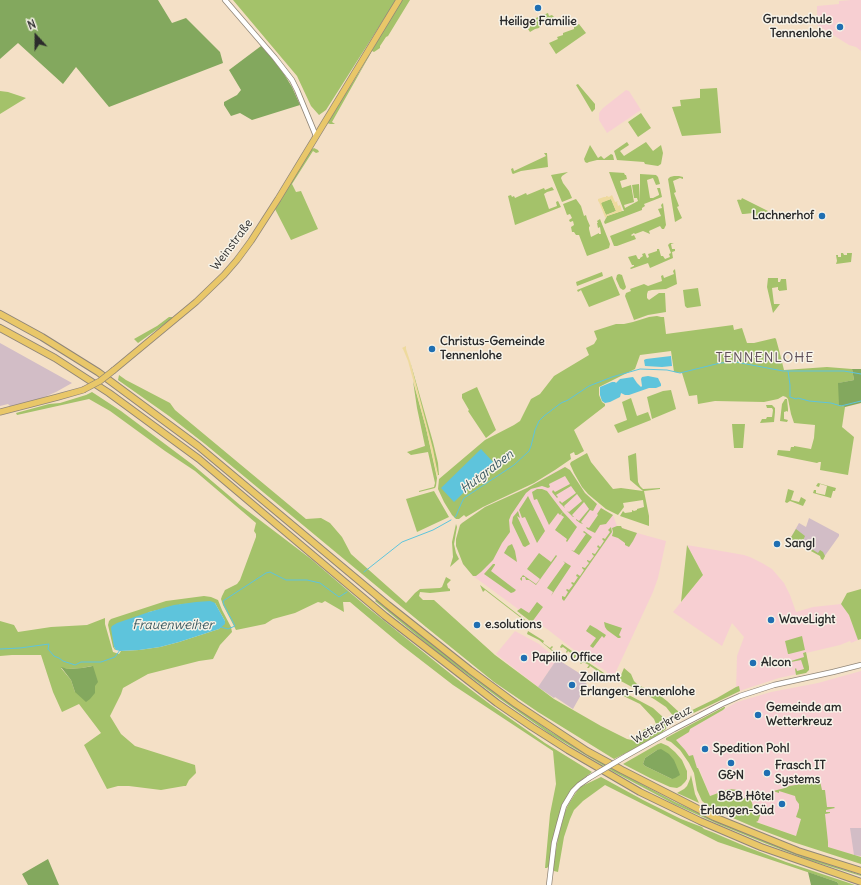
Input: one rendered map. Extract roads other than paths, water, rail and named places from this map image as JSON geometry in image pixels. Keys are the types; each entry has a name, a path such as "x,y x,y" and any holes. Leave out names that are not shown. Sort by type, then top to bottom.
{"highway":[{"path":"0,314 98,372 198,446 388,605 470,670 516,704 587,751 714,817 798,851 861,871"},
{"path":"0,328 55,358 109,393 199,459 385,616 497,703 538,731 615,778 700,821 761,847 861,882"}],"main road":[{"name":"Weinstraße","path":"0,412 83,390 100,381 196,302 224,275 251,241 399,0"}],"street":[{"path":"225,0 266,47 292,80 316,136"},
{"name":"Wetterkreuz","path":"549,885 554,843 562,812 567,800 579,785 674,729 740,696 774,685 861,665"}],"water":[{"path":"671,356 672,366 645,366 644,360 646,359"},
{"path":"648,376 658,378 661,386 649,388 629,395 621,393 620,397 610,402 605,403 602,401 600,387 612,382 616,383 620,379 633,377 641,387 642,377"},
{"path":"481,449 494,463 454,502 441,488"},
{"name":"Frauenweiher","path":"210,601 215,603 225,621 225,624 219,629 160,647 120,651 116,650 114,647 111,628 117,623 174,605"}],"waterway":[{"name":"Hutgraben","path":"455,517 464,498 514,465 529,451 535,430 539,421 544,416 561,403 589,386 612,377 640,369 667,370 680,373 720,363 736,362 788,371 790,397 796,399 798,398 809,401 831,403 841,406 861,401"},
{"name":"Hutgraben","path":"788,371 844,371 861,374"},
{"name":"Hutgraben","path":"364,572 402,542 433,530 451,520"},
{"name":"Hutgraben","path":"221,627 228,629 235,626 223,601 266,573 270,572 286,580 307,580 320,583 339,597 347,592"},
{"name":"Hutgraben","path":"0,649 49,644 48,649 54,656 75,665 81,662 101,662 115,657 120,650"}],"place":[{"name":"Heilige Familie","path":"538,8"},
{"name":"Grundschule Tennenlohe","path":"840,27"},
{"name":"Lachnerhof","path":"822,216"},
{"name":"Christus-Gemeinde Tennenlohe","path":"432,349"},
{"name":"Sangl","path":"777,544"},
{"name":"WaveLight","path":"771,620"},
{"name":"e.solutions","path":"477,625"},
{"name":"Papilio Office","path":"524,658"},
{"name":"Alcon","path":"753,663"},
{"name":"Zollamt Erlangen-Tennenlohe","path":"572,685"},
{"name":"Gemeinde am Wetterkreuz","path":"758,715"},
{"name":"Spedition Pohl","path":"705,749"},
{"name":"G&N","path":"731,763"},
{"name":"Frasch IT Systems","path":"767,773"},
{"name":"B&B Hôtel Erlangen-Süd","path":"782,804"}],"district":[{"name":"TENNENLOHE","path":"765,358"}]}
